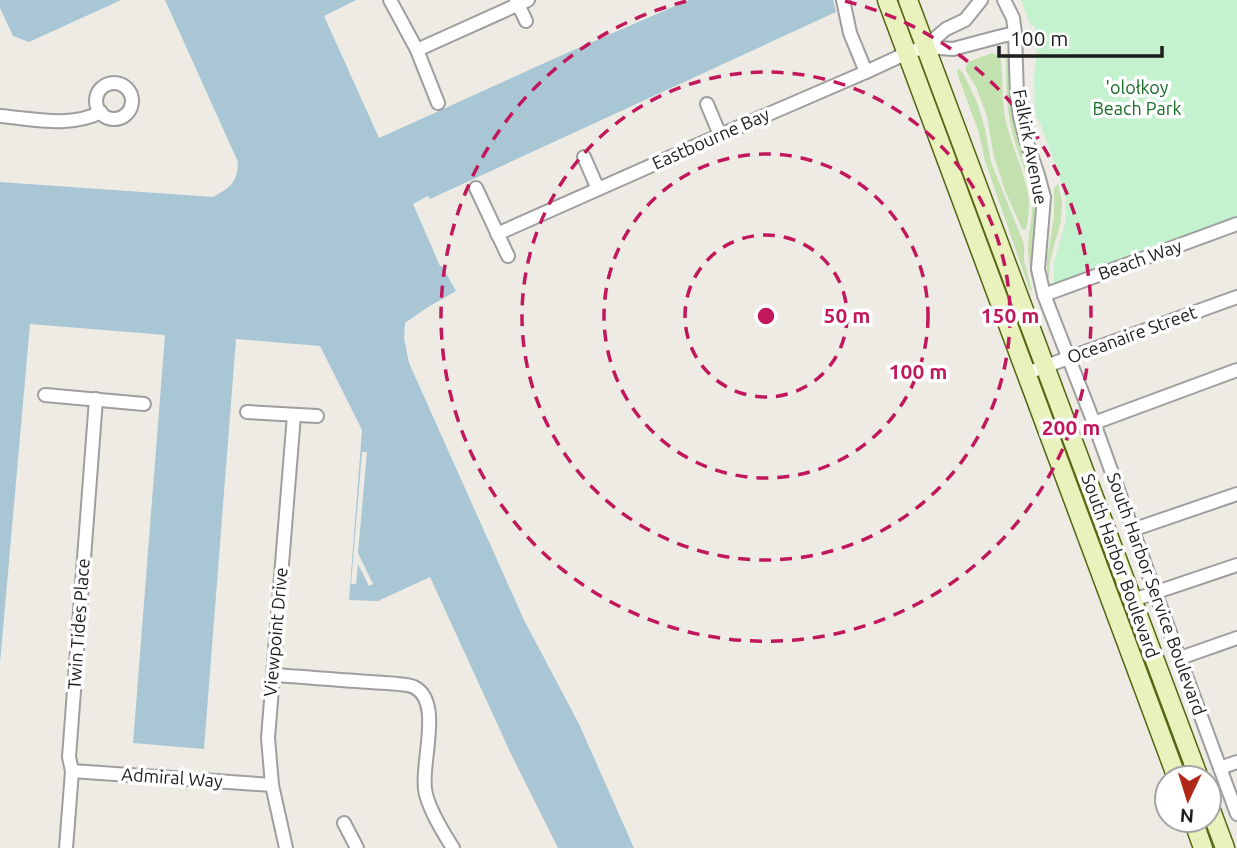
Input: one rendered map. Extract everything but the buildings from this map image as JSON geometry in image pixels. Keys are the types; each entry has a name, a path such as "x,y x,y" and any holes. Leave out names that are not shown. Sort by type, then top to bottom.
{"main road":[{"name":"South Harbor Boulevard","path":"887,0 1172,764"},
{"name":"South Harbor Boulevard","path":"908,0 1194,764"}],"street":[{"path":"390,0 416,50 438,103"},
{"path":"843,0 850,33 866,72"},
{"name":"Eastbourne Bay","path":"497,234 906,53 925,47 946,29 965,20 981,0"},
{"name":"Falkirk Avenue","path":"1004,0 1013,18 1020,117 1044,197 1038,269 1044,295"},
{"path":"416,50 521,2 526,21"},
{"name":"Eastbourne Bay","path":"925,47 953,50 1015,33"},
{"path":"707,104 720,135"},
{"path":"0,116 65,122 88,119 100,112"},
{"path":"584,157 598,189"},
{"path":"476,188 508,256"},
{"name":"Beach Way","path":"1044,295 1237,224"},
{"name":"South Harbor Service Boulevard","path":"1044,295 1094,423 1219,764"},
{"name":"Oceanaire Street","path":"1027,373 1237,297"},
{"path":"1094,423 1237,370"},
{"path":"45,395 144,404"},
{"name":"Twin Tides Place","path":"66,848 72,771 69,757 96,399"},
{"path":"247,412 317,416"},
{"name":"Viewpoint Drive","path":"286,848 272,786 268,737 295,415"},
{"path":"1132,530 1237,494"},
{"path":"1133,600 1237,565"},
{"path":"1180,658 1237,638"},
{"path":"273,675 413,687 426,698 430,712 425,790 440,828 453,848"},
{"name":"Admiral Way","path":"72,771 272,786"},
{"name":"South Harbor Service Boulevard","path":"1223,776 1237,814"},
{"path":"344,822 357,848"}],"green space":[{"name":"'olołkoy Beach Park","path":"1021,0 1237,0 1237,216 1054,284 1054,263 1066,220 1065,198 1057,169 1035,114 1035,27 1030,24"},
{"path":"992,53 1000,56 1005,117 1028,192 1029,212 1024,230 1006,193 994,157 987,116 976,87 965,69 968,62"},
{"path":"1006,54 1009,59 1017,135 1036,192 1037,207 1032,246 1035,282 1032,280 1028,252 1032,199 1011,126"},
{"path":"958,68 977,102 991,162 1024,244 1024,261 1032,290 1030,291 985,161 979,133 957,73"},
{"path":"1058,183 1062,202 1061,221 1047,277 1047,258 1054,217 1054,189"}],"water":[{"path":"0,0 121,0 29,42 13,36 0,8"},
{"path":"165,0 356,0 324,16 379,138 689,0 833,0 836,12 430,199 428,196 413,204 440,266 456,291 405,323 404,338 409,363 524,620 579,724 634,848 558,848 511,754 430,577 378,601 349,600 362,430 320,346 236,339 204,749 133,743 165,335 30,324 0,663 0,182 213,197 232,184 238,162"}],"pier":[{"path":"362,452 367,452 358,553 373,584 369,586 358,564 356,584 351,584"}]}
